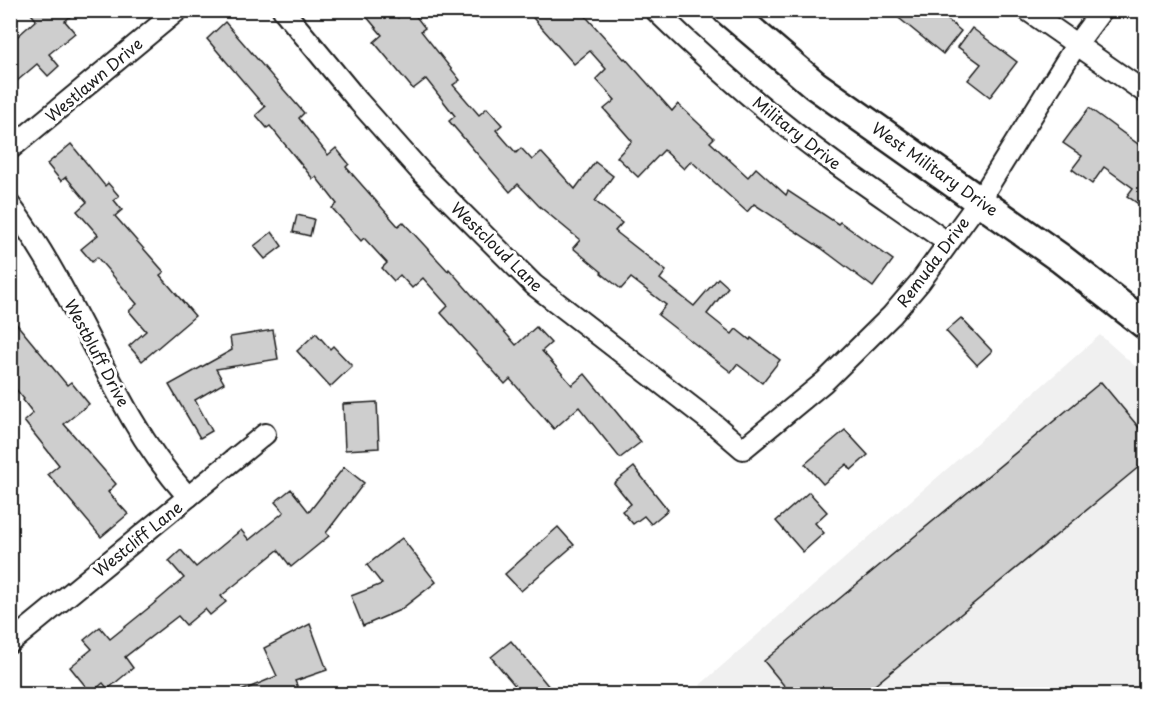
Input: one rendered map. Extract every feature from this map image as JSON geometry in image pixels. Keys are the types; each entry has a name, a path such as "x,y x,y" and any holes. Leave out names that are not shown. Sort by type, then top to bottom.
{"main road":[{"name":"West Military Drive","path":"727,10 815,85 1090,281 1146,325"}],"street":[{"name":"Westlawn Drive","path":"10,149 178,10"},
{"name":"Westcloud Lane","path":"283,10 359,102 422,173 534,285 743,449"},
{"name":"Military Drive","path":"656,10 687,41 771,113 835,164 948,243"},
{"path":"1027,10 1146,93"},
{"name":"Remuda Drive","path":"743,449 824,381 892,315 920,282 979,201 1076,45 1102,10"},
{"name":"Westbluff Drive","path":"10,205 52,267 132,420 167,472 188,497"},
{"name":"Westcliff Lane","path":"10,643 265,434"}],"shaded area":[{"path":"1100,335 1145,375 1145,694 707,694 700,685"}],"building":[{"path":"28,10 78,10 65,21 75,33 49,54 59,66 48,76 37,64 10,87 10,43 36,20"},
{"path":"361,10 391,10 398,18 406,10 411,10 425,28 421,31 460,80 453,85 479,115 487,108 502,125 496,130 516,153 521,148 532,160 541,152 575,189 595,162 613,176 595,201 622,223 615,231 666,271 660,279 694,306 718,278 728,287 707,314 732,334 736,329 780,360 762,383 737,364 731,372 658,315 666,305 631,278 621,289 601,273 573,248 580,240 539,206 518,184 510,192 449,121 455,116 426,79 413,89 374,42 382,35"},
{"path":"526,10 580,10 672,111 678,104 714,138 710,142 748,177 756,168 786,195 788,191 838,224 840,222 893,260 873,287 821,248 754,204 747,212 691,161 684,169 664,150 638,177 617,157 632,141 604,109 615,100 596,79 606,69 590,51 574,64"},
{"path":"889,10 936,10 961,31 943,54"},
{"path":"225,22 304,113 299,118 328,155 336,148 349,164 346,167 398,226 403,222 448,271 449,269 516,345 536,327 551,343 542,351 572,385 585,374 641,442 620,458 579,407 554,429 510,379 505,384 441,313 448,306 423,278 412,288 400,275 394,281 382,268 387,263 364,238 361,241 332,208 337,204 316,177 313,179 270,126 267,128 256,115 265,107 207,39"},
{"path":"972,28 1017,62 990,97 968,80 981,64 958,47"},
{"path":"1089,108 1146,150 1146,209 1127,196 1133,188 1104,167 1092,184 1072,169 1082,156 1063,143"},
{"path":"71,144 105,186 108,183 119,196 114,200 122,210 115,216 164,272 160,275 195,316 142,361 129,346 146,331 129,311 137,304 97,257 92,262 81,249 98,235 77,211 87,202 66,177 61,181 47,164"},
{"path":"297,215 314,219 310,236 293,232"},
{"path":"272,232 282,246 265,259 254,246"},
{"path":"10,316 67,385 71,382 89,404 64,424 116,484 108,492 128,514 101,537 48,474 59,465 24,421 33,413 10,382"},
{"path":"961,318 992,351 977,365 946,331"},
{"path":"273,330 278,359 216,369 224,383 195,400 212,431 200,438 169,385 232,350 230,337"},
{"path":"316,333 330,349 333,346 352,366 330,387 297,351"},
{"path":"1101,382 1146,436 1146,461 864,694 791,694 764,661"},
{"path":"377,402 379,448 345,450 343,404"},
{"path":"845,430 868,455 851,470 847,464 823,484 805,464"},
{"path":"344,467 364,483 326,533 329,536 291,567 278,550 221,596 226,602 210,615 205,609 186,625 178,616 125,657 133,668 108,689 103,683 91,693 70,667 92,649 84,640 100,627 110,639 184,578 169,561 181,550 196,567 241,530 249,540 284,512 275,502 291,489 309,512"},
{"path":"634,467 668,510 651,524 644,516 633,524 622,511 631,504 614,483"},
{"path":"809,492 827,512 815,523 824,533 803,552 776,521"},
{"path":"558,527 574,545 521,591 505,574"},
{"path":"402,538 436,582 400,610 363,626 351,596 382,584 367,565"},
{"path":"310,624 327,670 295,681 301,694 234,694 277,676 264,648"},
{"path":"511,641 555,694 522,694 491,657"}]}
